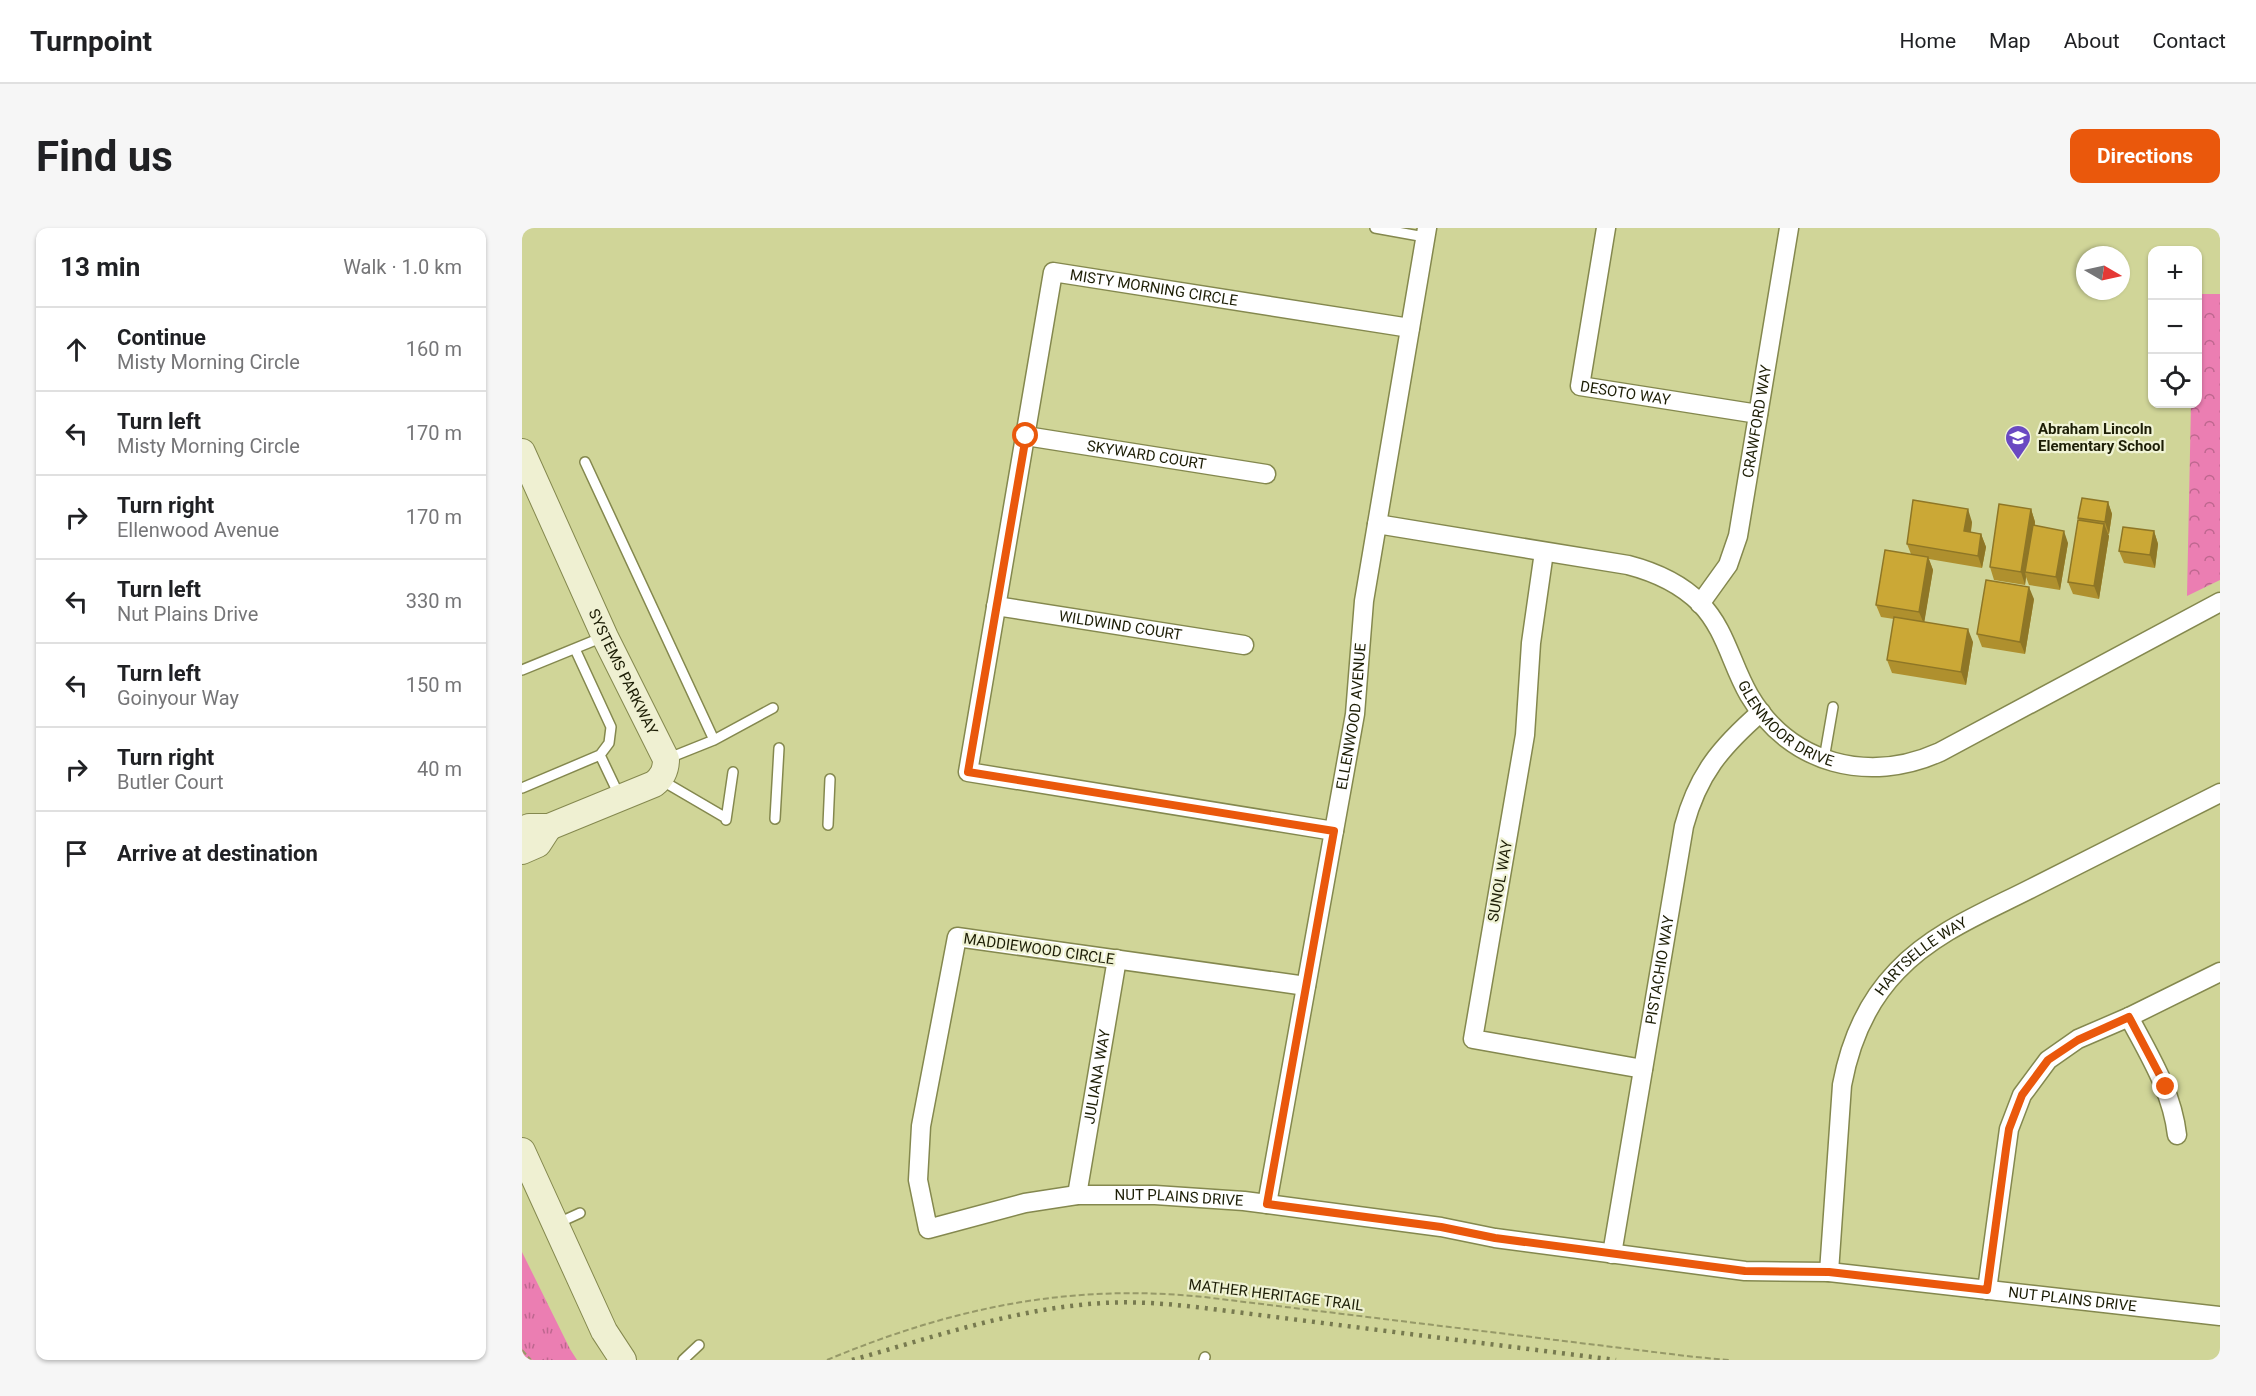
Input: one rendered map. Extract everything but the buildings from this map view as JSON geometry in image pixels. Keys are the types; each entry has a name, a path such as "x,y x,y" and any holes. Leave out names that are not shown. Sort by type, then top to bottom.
{"street":[{"name":"DESOTO WAY","path":"1606,228 1580,386 1758,414"},
{"name":"CRAWFORD WAY","path":"1701,604 1724,572 1734,551 1789,228"},
{"name":"ELLENWOOD AVENUE","path":"1267,1204 1355,714 1364,601 1426,232"},
{"name":"MISTY MORNING CIRCLE","path":"1334,831 968,772 1053,272 1410,328"},
{"name":"SKYWARD COURT","path":"1026,436 1266,474"},
{"name":"SYSTEMS PARKWAY","path":"522,452 663,769"},
{"name":"GLENMOOR DRIVE","path":"1377,524 1644,569 1674,583 1701,604 1717,623 1743,683 1761,712 1780,733 1824,759 1858,767 1875,768 1909,764 1925,758 2220,602"},
{"name":"SUNOL WAY","path":"1544,552 1530,643 1525,735 1473,1039 1643,1069"},
{"name":"WILDWIND COURT","path":"996,606 1244,645"},
{"name":"PISTACHIO WAY","path":"1612,1254 1684,826 1690,804 1704,772 1714,758 1761,712"},
{"path":"522,830 529,827 549,827 620,798 663,769"},
{"name":"HARTSELLE WAY","path":"1829,1272 1845,1066 1857,1032 1884,985 1916,953 1954,928 2220,793"},
{"path":"522,851 538,844 549,827"},
{"name":"MADDIEWOOD CIRCLE","path":"928,1229 918,1180 921,1126 957,937 1306,986"},
{"name":"JULIANA WAY","path":"1077,1194 1117,960"},
{"path":"1987,1290 2007,1139 2022,1095 2048,1060 2078,1040 2220,972"},
{"path":"2129,1017 2166,1087 2175,1118 2177,1135"},
{"path":"522,1151 604,1331 622,1360"},
{"name":"NUT PLAINS DRIVE","path":"928,1229 1025,1203 1077,1194 1155,1195 1267,1204 1441,1227 1495,1238 1745,1271 1829,1272 2220,1316"}],"lane":[{"path":"1375,228 1426,232"},
{"path":"585,462 714,740"},
{"path":"522,670 605,637"},
{"path":"522,788 600,754 609,743 611,727 575,649"},
{"path":"1824,759 1833,707"},
{"path":"733,772 726,819 663,769 773,708"},
{"path":"775,819 779,748"},
{"path":"600,754 620,798"},
{"path":"828,825 830,779"},
{"path":"555,1224 580,1213"},
{"path":"683,1360 699,1346"}],"path":[{"name":"MATHER HERITAGE TRAIL","path":"827,1360 903,1331 1007,1304 1070,1294 1141,1292 1215,1298 1729,1360"},
{"path":"522,1350 531,1360"}],"green space":[{"path":"2202,294 2220,294 2220,580 2187,596 2191,408 2202,408"},
{"path":"522,1252 570,1349 577,1360 522,1360"}],"railway":[{"path":"852,1360 1007,1317 1071,1306 1128,1302 1204,1308 1616,1360"}],"place":[{"name":"Abraham Lincoln Elementary School","path":"2018,461"}],"route":[{"path":"1026,436 968,772 1334,831 1267,1204 1441,1227 1495,1238 1745,1271 1813,1270 1987,1290 2009,1129 2022,1095 2048,1060 2078,1040 2129,1017 2166,1087"}]}
